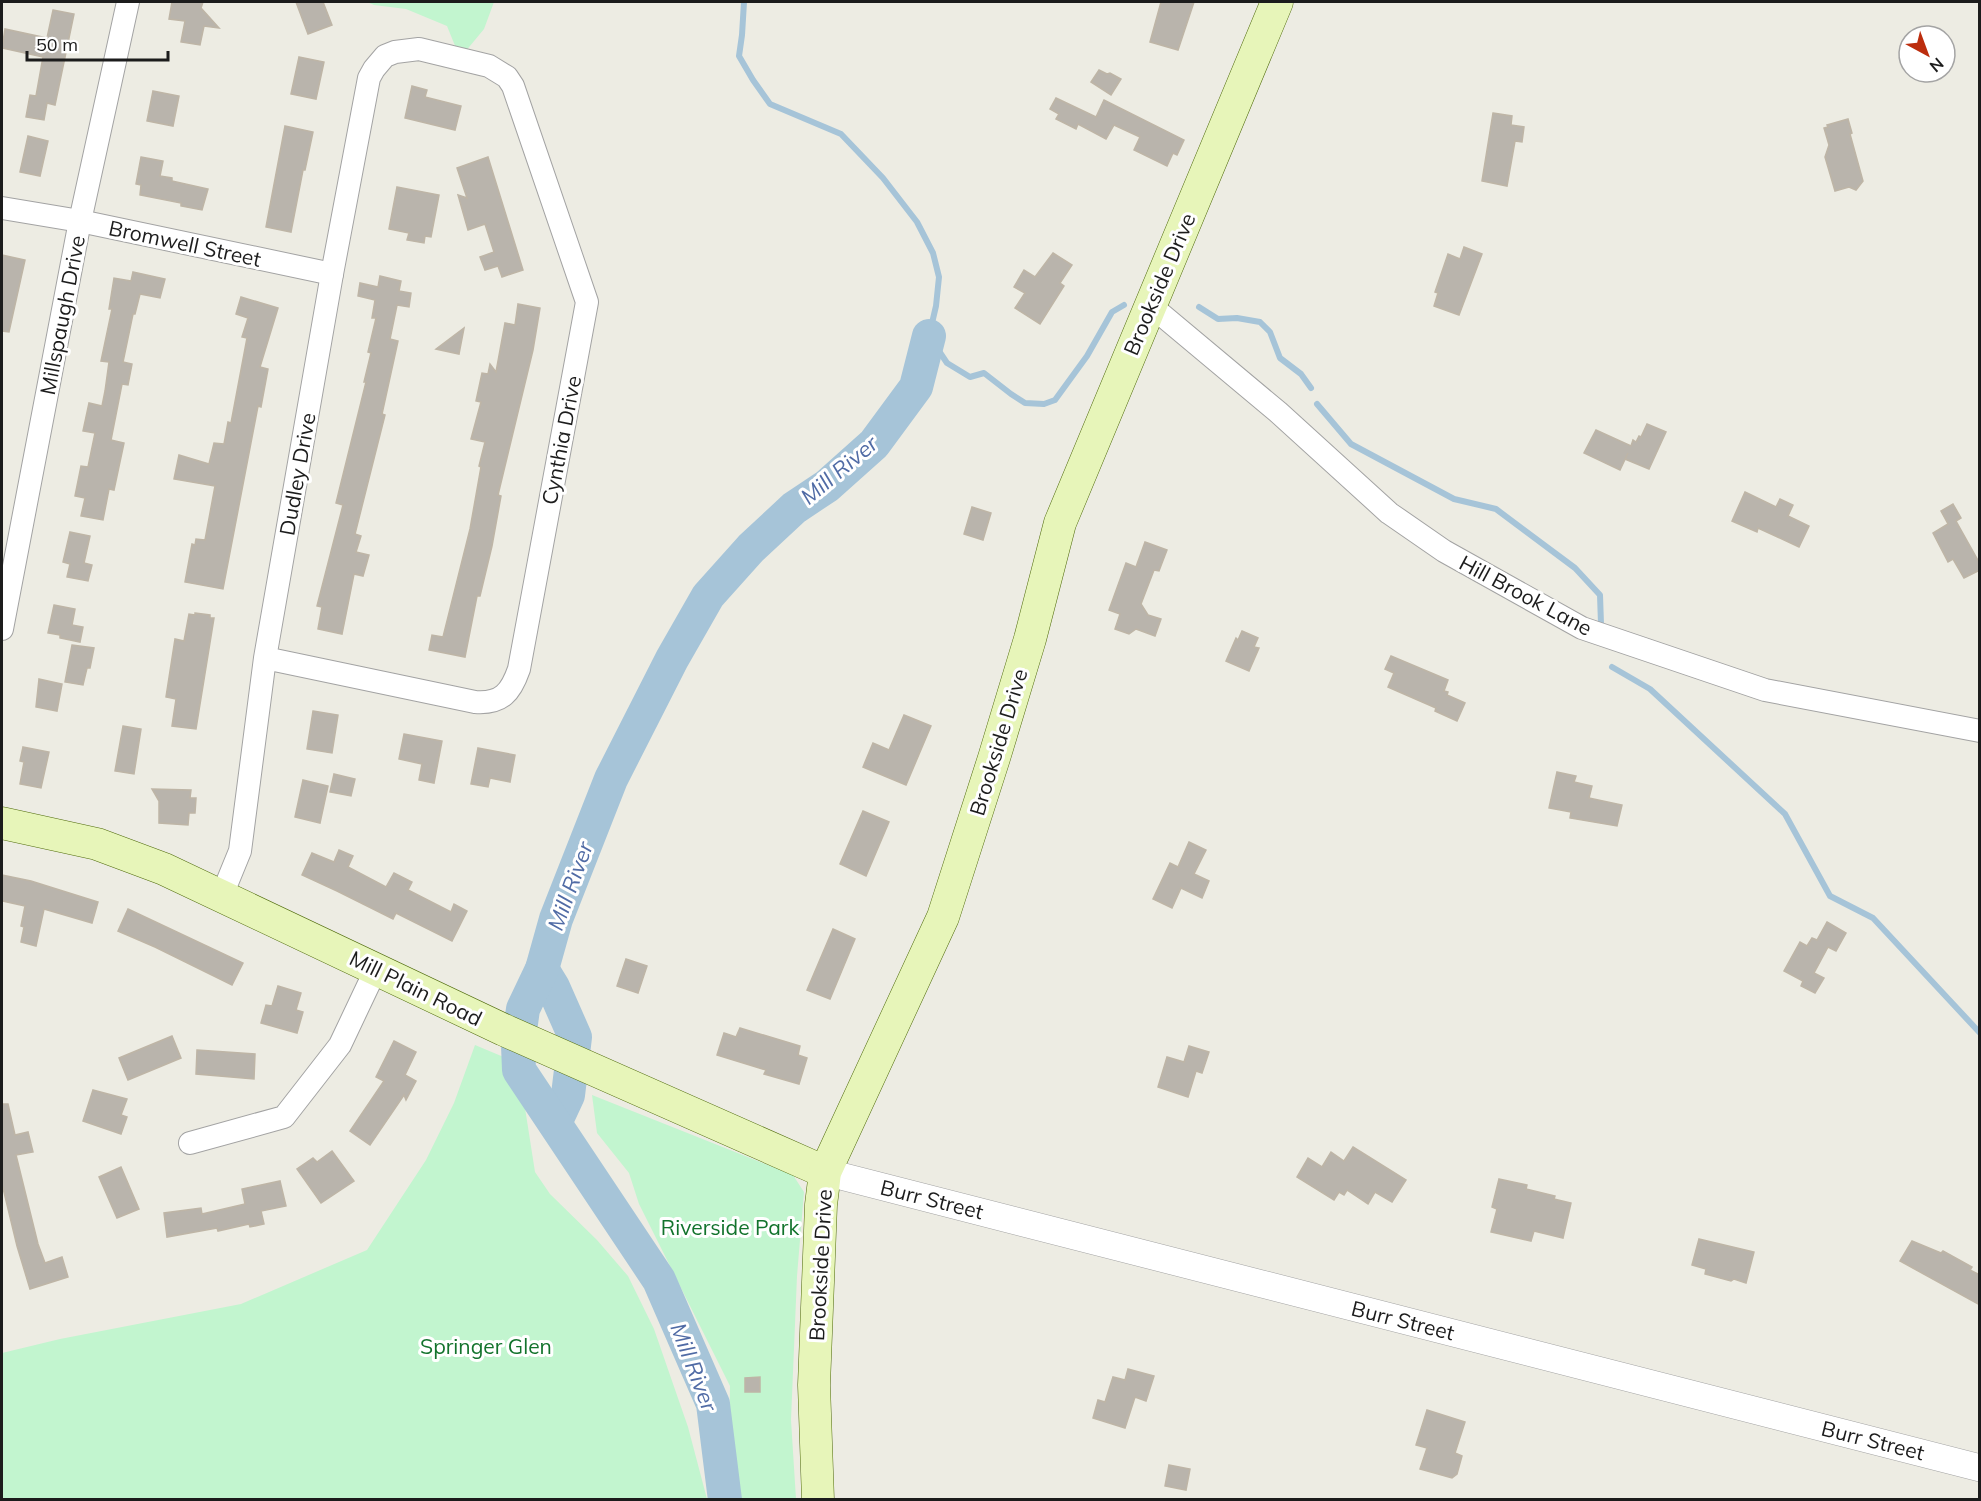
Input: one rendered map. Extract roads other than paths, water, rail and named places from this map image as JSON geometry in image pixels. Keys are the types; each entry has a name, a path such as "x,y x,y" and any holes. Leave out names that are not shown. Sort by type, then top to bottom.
{"main road":[{"name":"Brookside Drive","path":"818,1500 814,1385 821,1205 825,1172 943,917 1030,639 1060,523 1277,2"},
{"name":"Mill Plain Road","path":"2,823 97,844 164,869 504,1030 825,1172"}],"street":[{"name":"Millspaugh Drive","path":"2,629 80,221 128,2"},
{"name":"Cynthia Drive","path":"265,658 486,703 497,700 509,691 519,669 587,302 513,86 507,77 489,66 419,50 395,52 385,56"},
{"name":"Dudley Drive","path":"222,895 240,851 265,658 366,89 374,69 385,56"},
{"name":"Bromwell Street","path":"2,208 80,221 332,274"},
{"name":"Hill Brook Lane","path":"1150,305 1278,412 1389,513 1444,551 1582,628 1765,690 1980,731"},
{"path":"190,1143 284,1117 340,1045 376,969"},
{"name":"Burr Street","path":"825,1172 1980,1468"}],"waterway":[{"name":"Mill River","path":"744,2 739,56 770,104 841,134 883,178 917,222 933,253 939,277 936,306 929,336 947,363 970,377 984,373 1025,403 1044,404 1055,400 1087,356 1112,312 1124,305"},
{"path":"1199,307 1218,319 1237,318 1260,322 1270,332 1280,358 1301,374 1311,388"},
{"name":"Mill River","path":"725,1500 713,1404 659,1280 519,1070 518,1045 523,1009 542,969 556,919 611,779 672,659 708,596 751,548 794,508 827,486 874,444 916,387 929,336"},
{"path":"1317,404 1351,444 1454,499 1496,509 1575,568 1600,595 1601,624"},
{"path":"1612,667 1650,689 1785,814 1830,896 1873,918 1980,1033"},
{"name":"Mill River","path":"542,969 553,987 575,1037 568,1095 555,1123"}],"park label":[{"name":"Riverside Park","path":"730,1227"},
{"name":"Springer Glen","path":"486,1346"}]}
